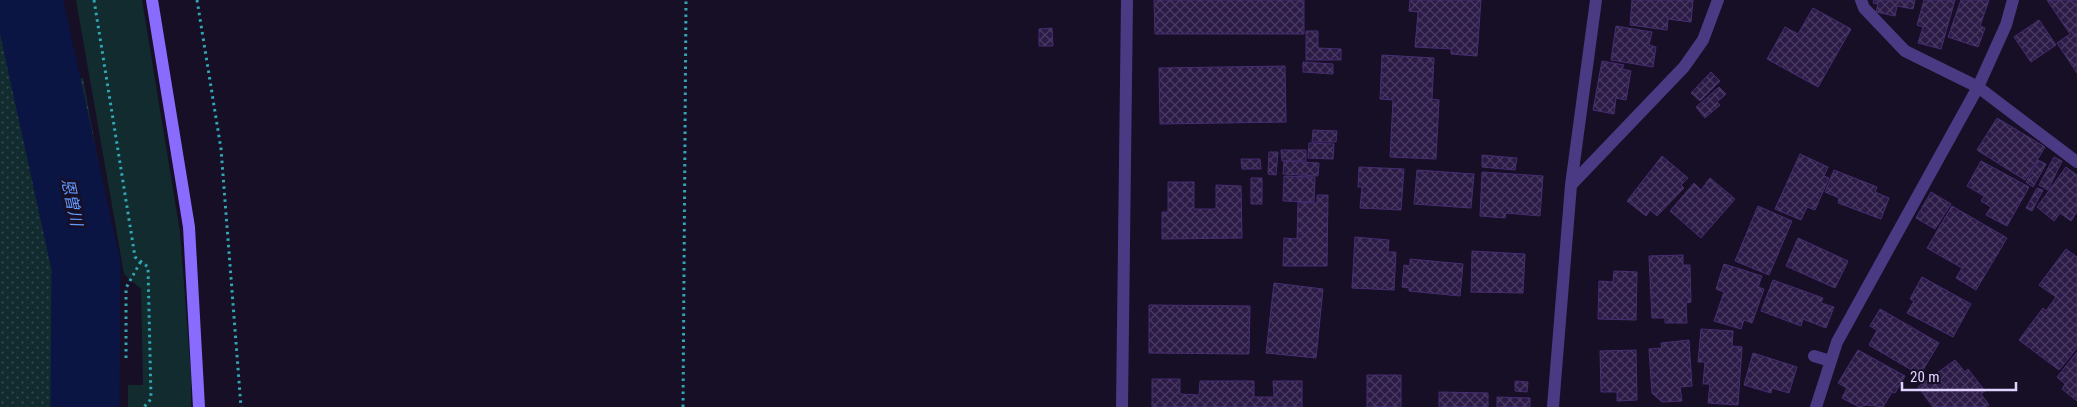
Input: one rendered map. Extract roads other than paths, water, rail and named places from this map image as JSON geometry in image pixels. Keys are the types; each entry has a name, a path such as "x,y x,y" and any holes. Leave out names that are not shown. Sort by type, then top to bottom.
{"street":[{"path":"152,0 189,228 199,407"},
{"path":"1122,407 1127,0"},
{"path":"1553,407 1571,185 1596,0"},
{"path":"1571,185 1684,67 1703,40 1718,0"},
{"path":"1861,0 1864,8 1905,51 1978,87 2077,162"},
{"path":"1816,407 1837,342 1978,87 2006,25 2012,0"},
{"path":"1814,356 1830,361"}],"waterway":[{"name":"恩曽川","path":"28,0 86,266 85,407"}]}
